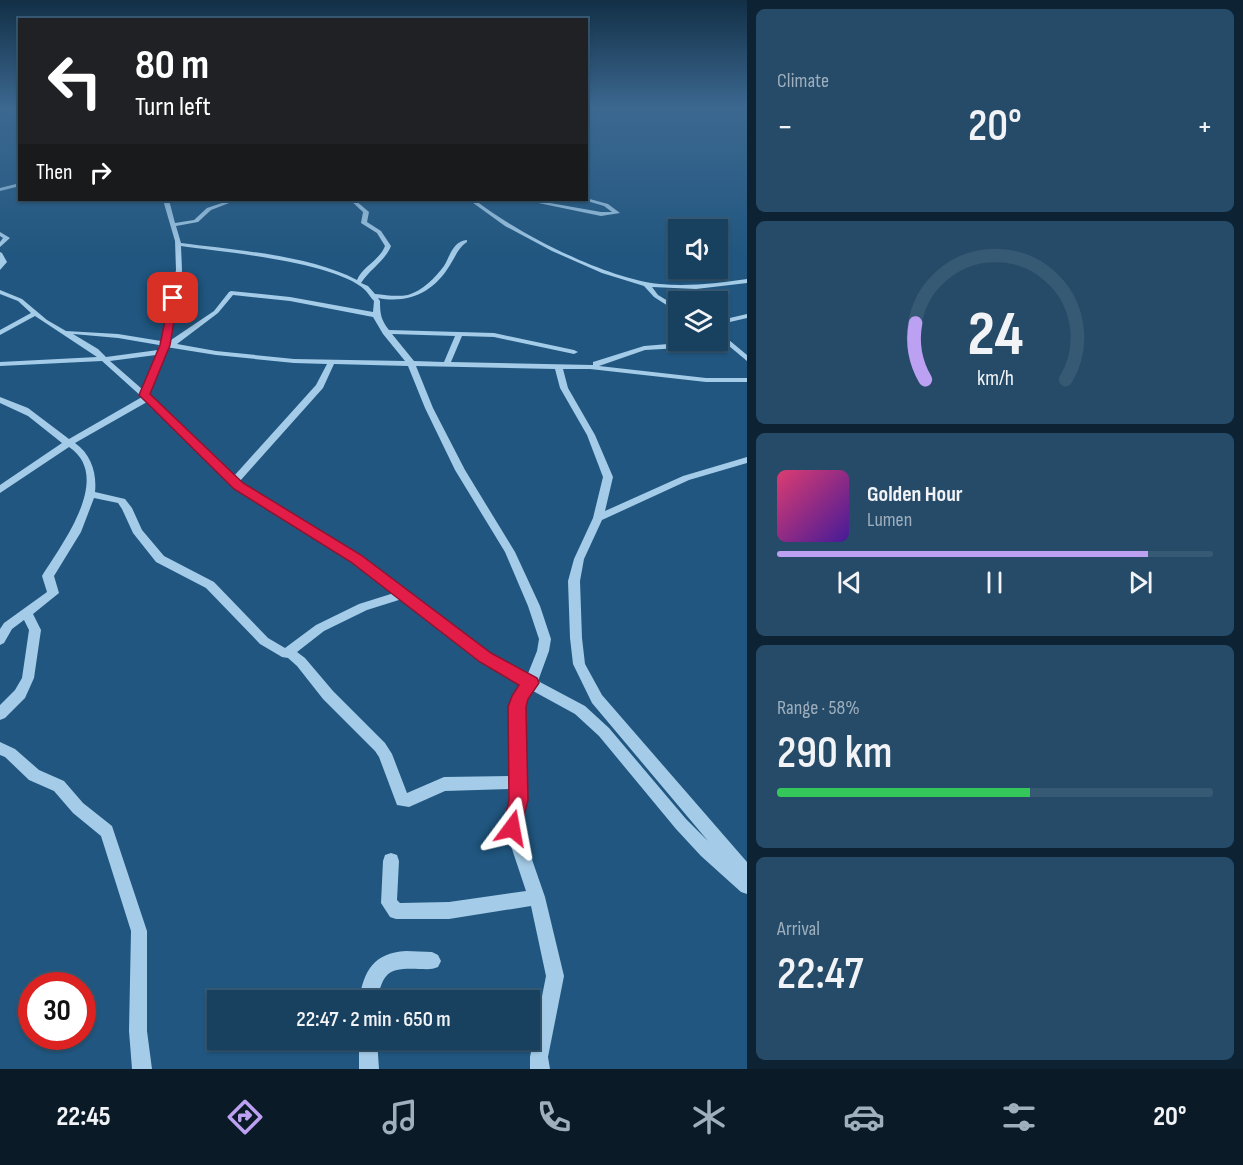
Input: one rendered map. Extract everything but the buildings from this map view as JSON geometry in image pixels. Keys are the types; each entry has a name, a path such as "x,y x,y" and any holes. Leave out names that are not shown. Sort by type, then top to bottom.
{"street":[{"path":"0,190 18,185"},
{"path":"532,201 601,214 617,213 606,205 588,200"},
{"path":"0,490 68,443 146,396 166,348 178,270 178,244 166,201"},
{"path":"174,225 196,221 209,209 231,201"},
{"path":"354,201 366,212 366,225 379,232 388,246 381,259 363,273 360,281"},
{"path":"473,201 499,220 542,242 603,270 646,284 678,286 747,281"},
{"path":"0,234 7,240 0,245"},
{"path":"178,244 307,263 360,281 376,296 394,299 416,296 445,268 454,249 465,241"},
{"path":"0,254 4,262 0,268"},
{"path":"646,284 656,296 668,304"},
{"path":"0,292 18,298 36,313 105,359 234,482 261,501 350,554 486,657 561,699 592,720 706,851 747,886"},
{"path":"0,364 105,359 166,348 216,312 231,293 290,299 376,315"},
{"path":"376,296 378,305 376,315 386,332 411,363 450,451 510,552 534,606 545,639 531,683 520,696 517,707 516,756 519,800 512,828 537,897 555,976 551,1006 539,1057 540,1069"},
{"path":"0,333 36,313"},
{"path":"728,320 747,316"},
{"path":"63,331 118,336 166,348 248,357 446,365 590,367 706,380 747,380"},
{"path":"386,332 497,336 574,352"},
{"path":"446,365 460,333"},
{"path":"728,342 747,359"},
{"path":"590,367 644,348 668,347"},
{"path":"234,482 320,386 332,361"},
{"path":"559,367 564,388 591,435 606,470 607,485 598,518 579,559 574,581 577,652 584,677 597,699 747,875"},
{"path":"0,400 27,409 80,451 86,462 90,480 87,509 48,576 54,591 8,626 0,640"},
{"path":"598,518 686,478 747,460"},
{"path":"90,494 121,501 127,508 137,531 160,560 210,585 264,641 285,653 290,653 301,662 328,695 386,754 402,800 409,800 444,784 519,782"},
{"path":"290,653 320,628 363,607 405,594"},
{"path":"0,714 20,694 28,678 35,630 27,613"},
{"path":"0,748 10,753 34,775 59,786 86,816 107,831 112,841 118,871 139,931 138,1031 142,1069"},
{"path":"391,861 389,903 396,911 419,913 469,909 537,897"},
{"path":"370,990 375,972 387,962 432,961"},
{"path":"368,1050 369,1069"}],"route":[{"path":"173,298 165,345 144,395 239,486 343,550 405,594 486,657 531,683 520,696 517,707 516,756 519,800 512,828"}]}
